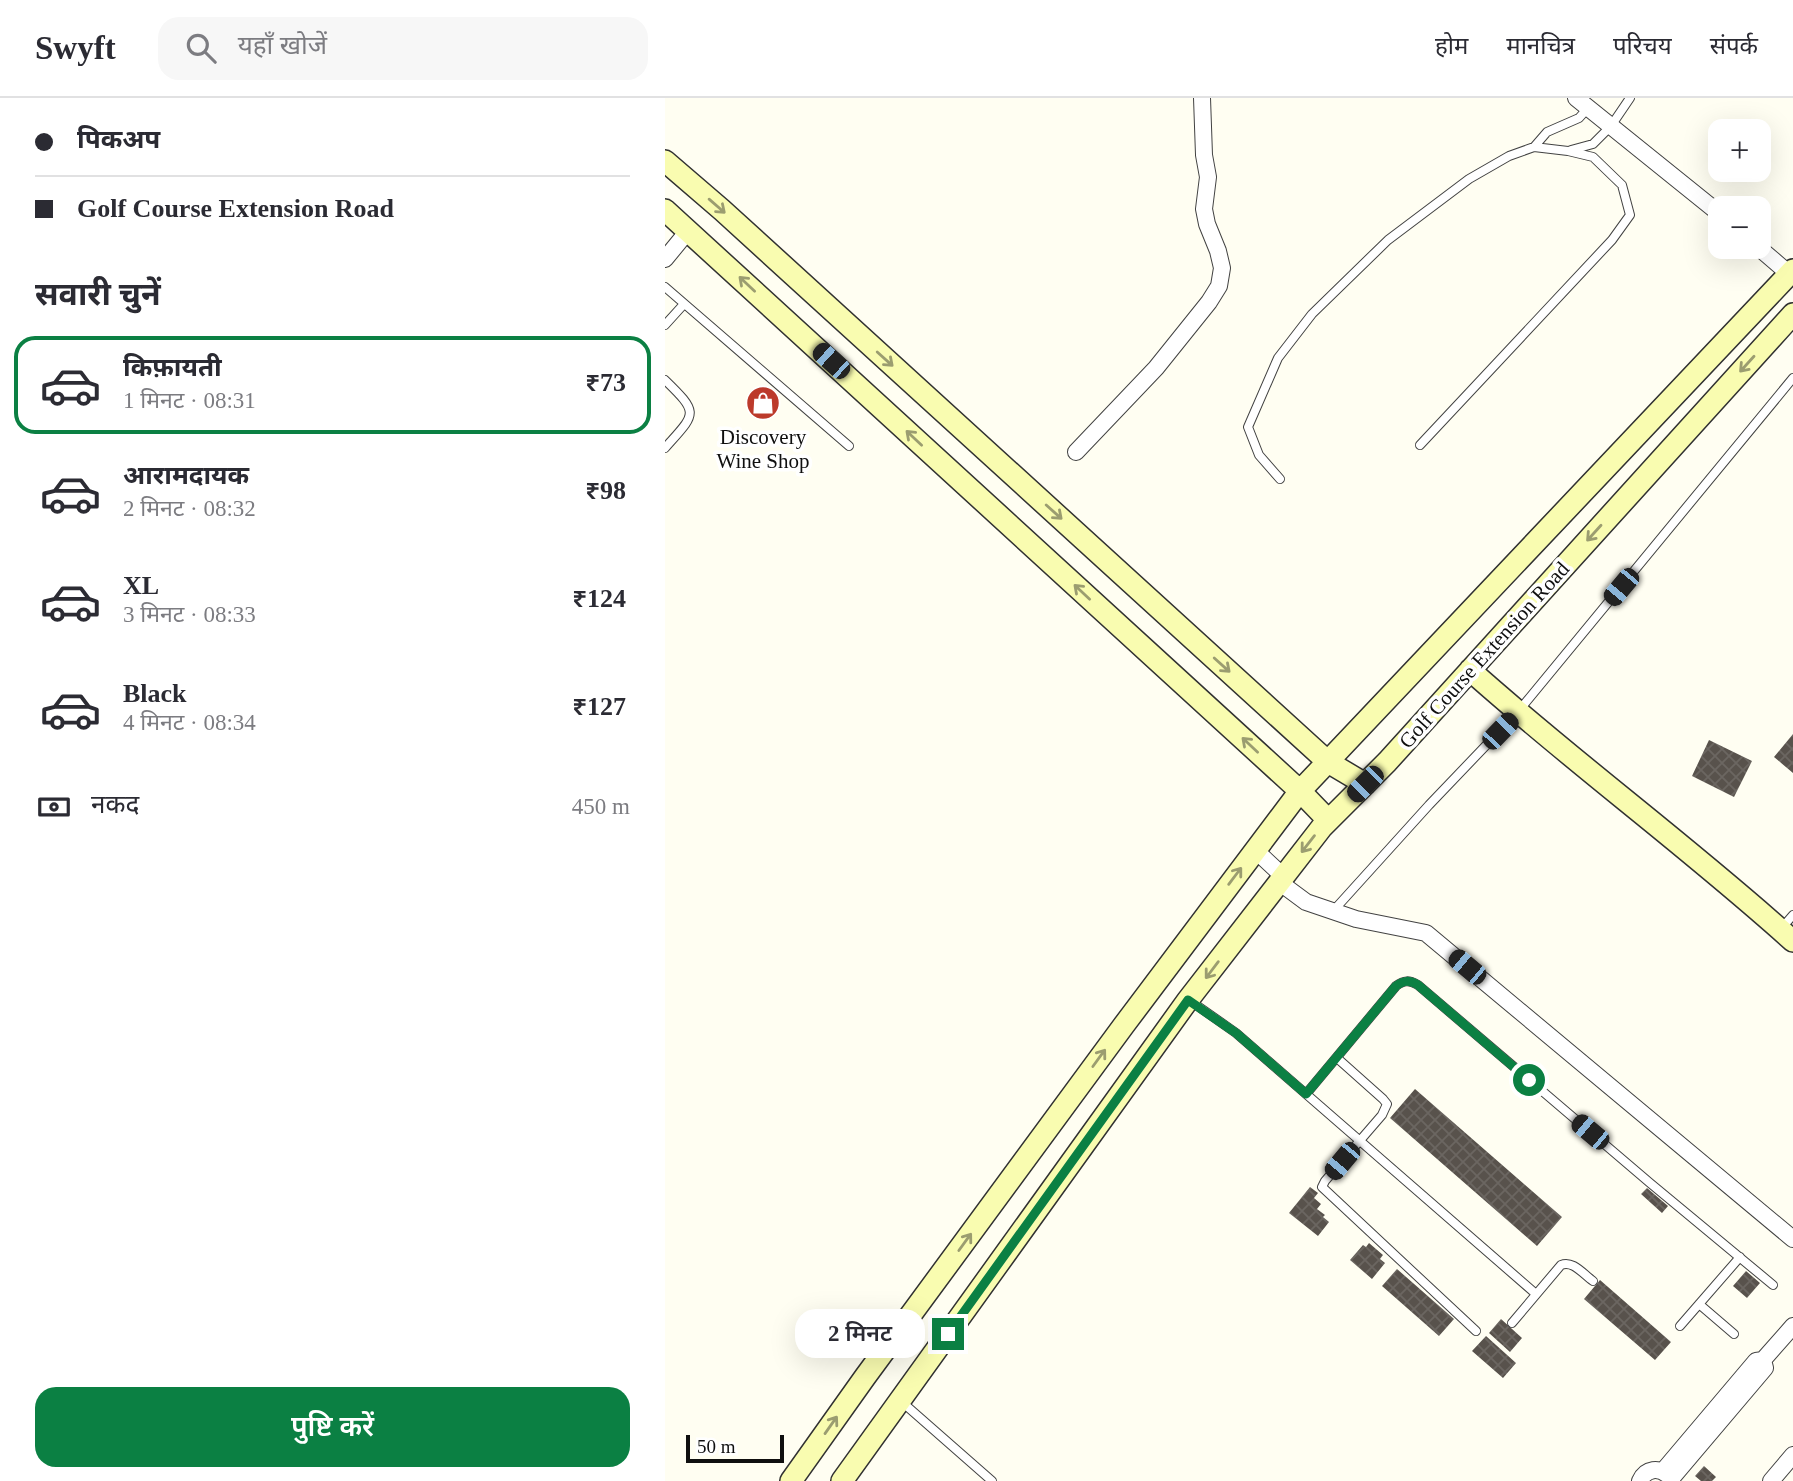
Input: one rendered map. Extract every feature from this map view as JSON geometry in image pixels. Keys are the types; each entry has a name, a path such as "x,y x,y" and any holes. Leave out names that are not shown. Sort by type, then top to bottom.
{"main road":[{"path":"665,162 732,219 1328,762 1365,784"},
{"path":"665,210 1328,820"},
{"path":"791,1481 865,1377 1300,792 1792,274"},
{"name":"Golf Course Extension Road","path":"842,1481 1188,1000 1328,820 1365,784 1470,670 1793,314"},
{"path":"1470,670 1517,713 1789,929"}],"street":[{"path":"1076,452 1156,368 1219,286 1222,268 1204,209 1208,177 1204,155 1202,98"},
{"path":"1582,103 1708,204"},
{"path":"665,259 688,231"},
{"path":"1771,257 1792,274"},
{"path":"1255,850 1306,902 1356,919 1426,933 1793,1239"},
{"path":"1640,1481 1646,1472 1651,1470 1669,1477 1756,1361 1763,1360 1793,1326"},
{"path":"1771,1481 1793,1455"}],"lane":[{"path":"1568,151 1593,145 1611,126 1630,98"},
{"path":"1534,147 1547,132 1579,117 1582,103"},
{"path":"1280,479 1259,455 1248,427 1278,358 1312,314 1388,240 1469,179 1509,156 1534,147 1593,157 1622,185 1630,215 1612,240 1420,445"},
{"path":"665,287 849,446"},
{"path":"665,325 684,304"},
{"path":"1334,910 1517,713 1793,377"},
{"path":"665,380 686,401 690,411 689,421 665,448"},
{"path":"1306,1094 1396,986 1403,981 1411,981 1773,1285"},
{"path":"1188,1000 1236,1033 1536,1294"},
{"path":"1337,1058 1387,1104 1382,1115 1322,1187 1476,1331"},
{"path":"1680,1326 1739,1258"},
{"path":"1512,1323 1561,1265 1567,1262 1593,1281"},
{"path":"1699,1304 1734,1334"},
{"path":"900,1401 992,1481"}],"building":[{"path":"1793,734 1793,773 1774,757"},
{"path":"1709,740 1752,761 1734,797 1692,776"},
{"path":"1415,1089 1562,1217 1537,1246 1390,1118"},
{"path":"1310,1187 1318,1193 1314,1198 1321,1204 1317,1209 1329,1222 1318,1236 1289,1213"},
{"path":"1647,1188 1668,1206 1662,1213 1641,1194"},
{"path":"1369,1243 1383,1255 1380,1259 1385,1263 1372,1279 1350,1260 1363,1245 1366,1247"},
{"path":"1397,1269 1454,1319 1439,1336 1382,1286"},
{"path":"1746,1271 1760,1283 1747,1298 1733,1286"},
{"path":"1600,1280 1671,1342 1655,1360 1584,1299"},
{"path":"1501,1319 1522,1338 1510,1352 1489,1333"},
{"path":"1486,1336 1516,1363 1503,1378 1472,1351"},
{"path":"1704,1466 1716,1477 1712,1481 1701,1481 1695,1476"}],"place":[{"name":"Discovery Wine Shop","path":"763,403"}],"route":[{"path":"948,1334 1188,1000 1236,1033 1306,1094 1396,986 1403,981 1411,981 1529,1080"}]}
